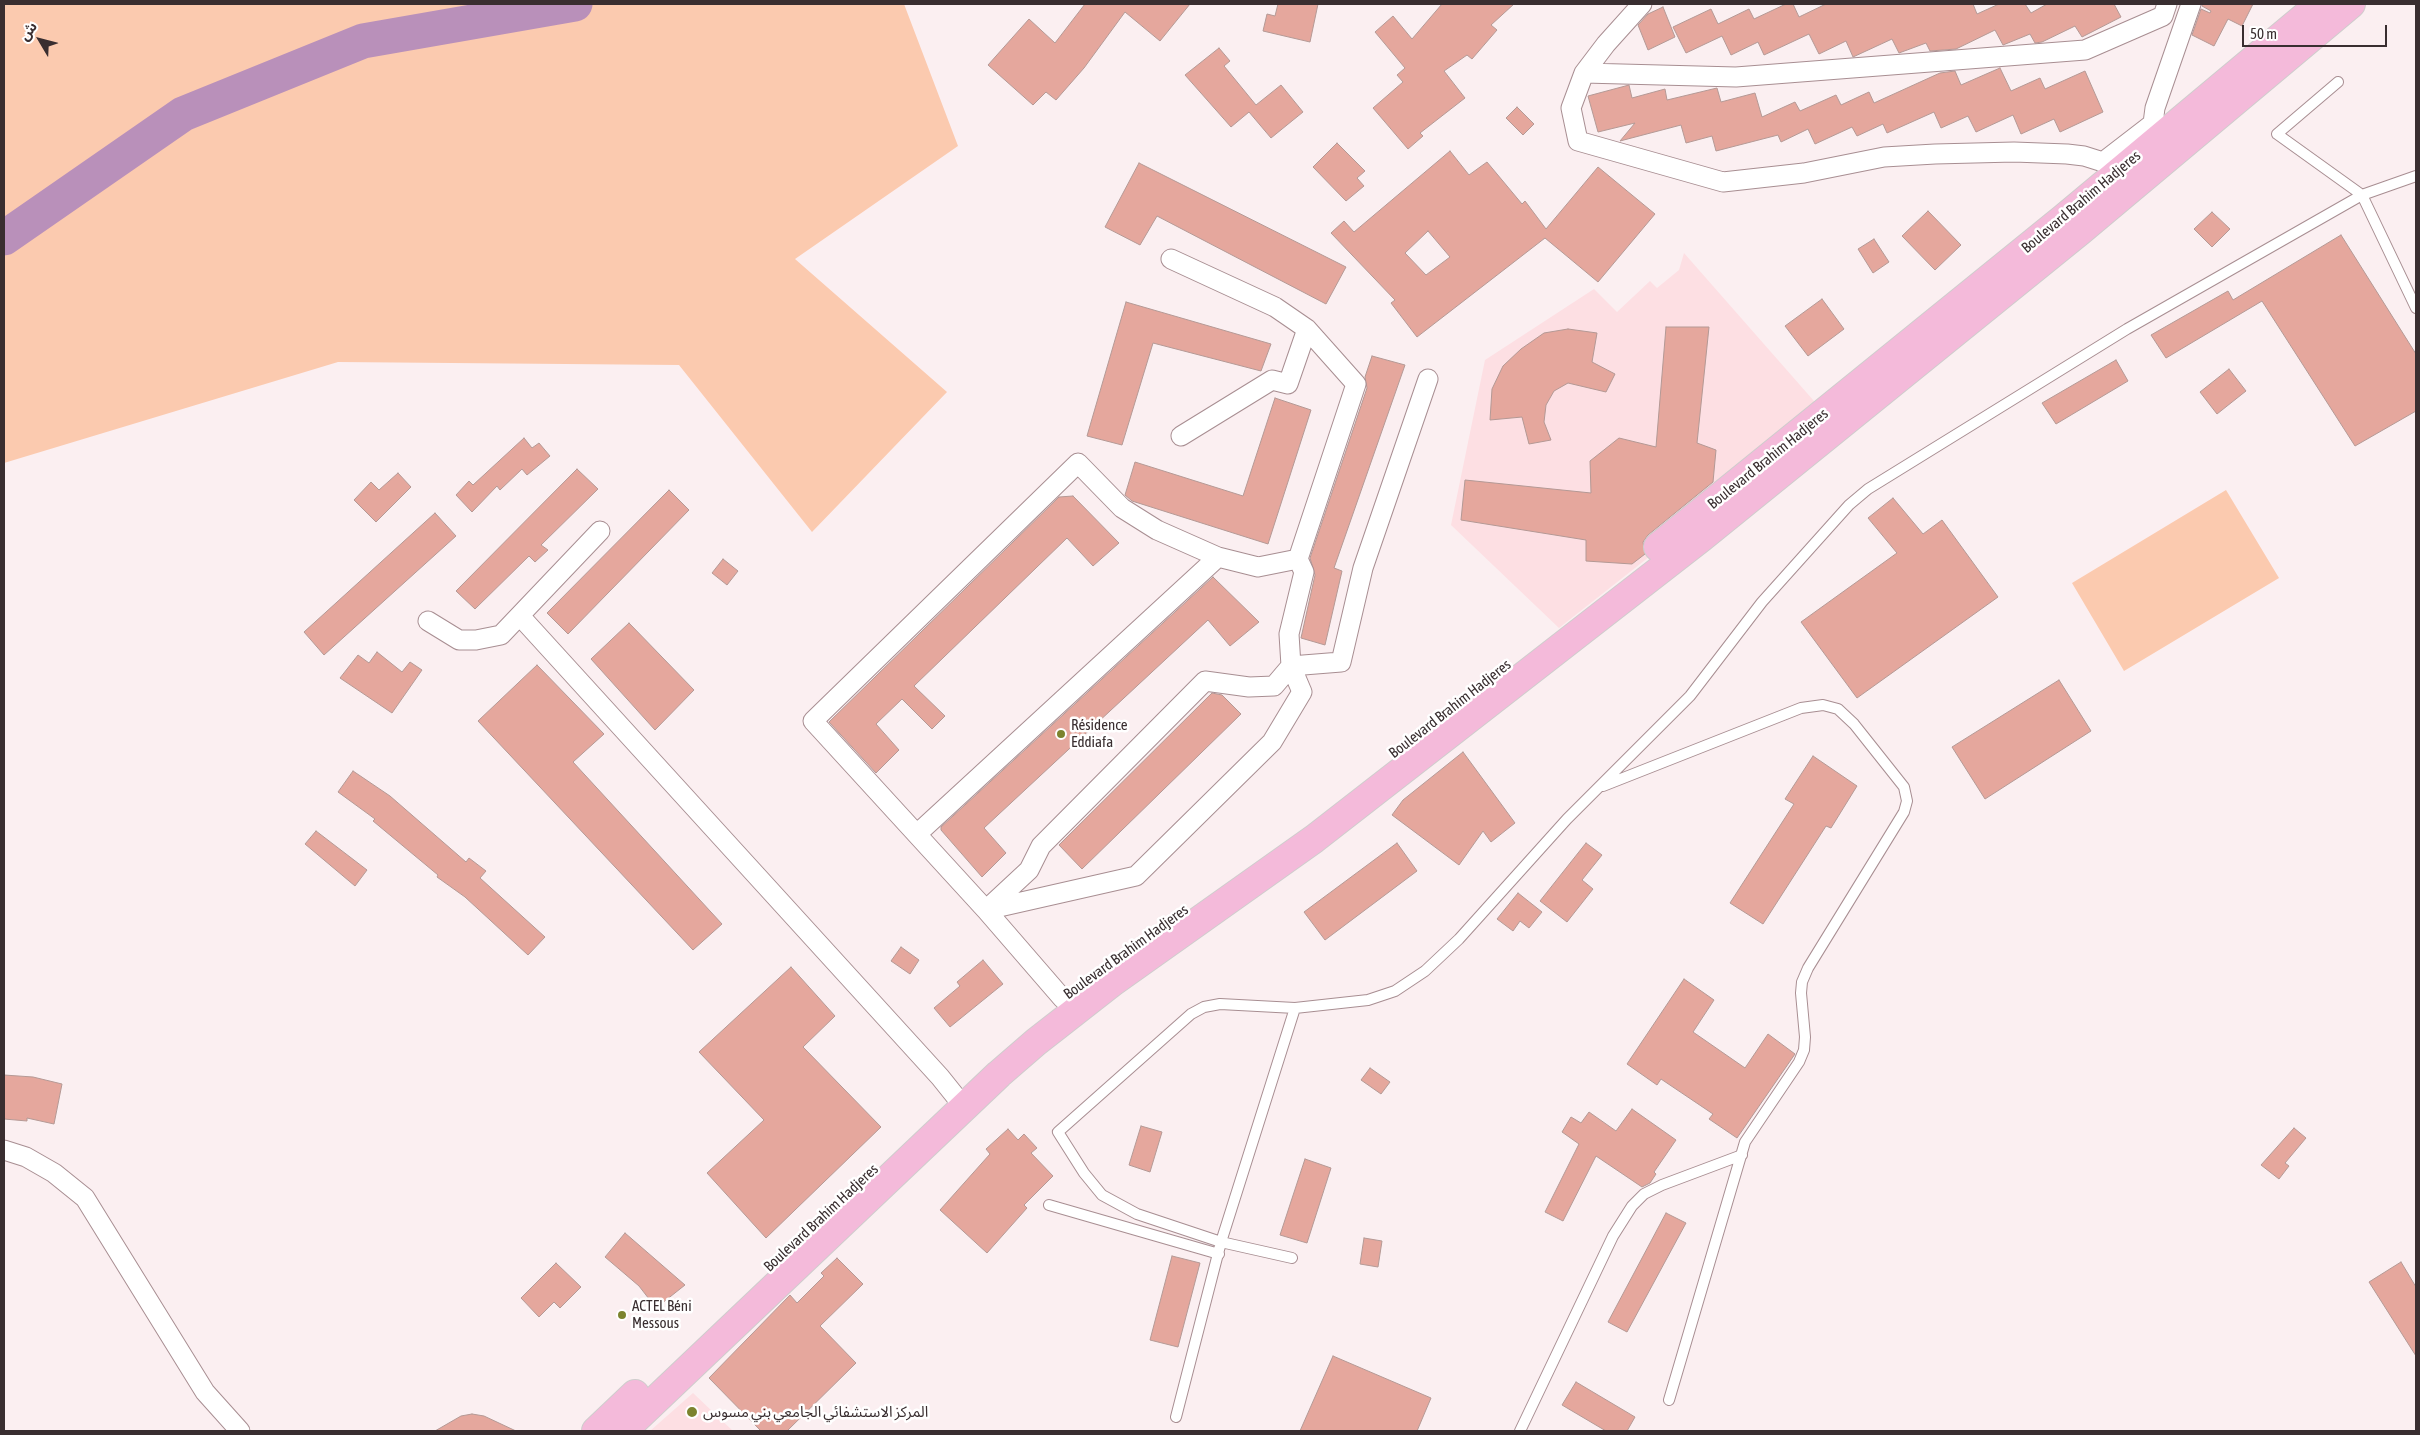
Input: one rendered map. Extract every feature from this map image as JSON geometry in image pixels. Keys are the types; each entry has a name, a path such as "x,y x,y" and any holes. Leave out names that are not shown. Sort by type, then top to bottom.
{"main road":[{"name":"Boulevard Brahim Hadjeres","path":"596,1431 958,1100 1062,999 1306,822 1679,530 2320,4"},
{"path":"623,1431 958,1100 1006,1067 1082,1005 1314,839 1701,538 2135,155 2351,4"}],"street":[{"path":"1642,4 1617,30 1584,73 1571,108 1578,141 1723,182 1804,173 1884,157 2014,152 2135,155 2155,108 2191,4"},
{"path":"1584,73 1736,76 2085,50 2162,16 2167,4"},
{"path":"986,910 1136,876 1272,742 1302,692 1291,666 1289,634 1304,572 1298,559 1356,384 1307,329 1275,307 1171,258"},
{"path":"1181,436 1272,380 1288,384 1307,329"},
{"path":"986,910 1029,870 1042,846 1205,682 1249,687 1274,686 1291,666 1341,662 1363,568 1428,379"},
{"path":"1062,999 986,910 813,721 1078,462 1122,508 1157,530 1218,557 1258,567 1298,559"},
{"path":"428,622 459,640 476,640 501,635 600,531"},
{"path":"917,834 1218,557"},
{"path":"520,616 958,1100"},
{"path":"4,1150 26,1158 54,1173 85,1198 205,1392 240,1431"}],"lane":[{"path":"2338,82 2277,134 2362,195 2416,308"},
{"path":"1292,1258 1221,1242 1137,1214 1102,1195 1084,1173 1058,1132 1190,1014 1204,1007 1220,1004 1295,1008 1368,1000 1395,991 1425,971 1459,939 1567,819 1690,696 1762,602 1849,505 1868,489 2127,329 2362,195 2416,176"},
{"path":"1597,789 1801,708 1823,705 1838,709 1854,724 1904,787 1907,801 1904,812 1808,968 1802,982 1804,1050 1799,1062 1745,1142 1669,1400"},
{"path":"1176,1417 1221,1242 1295,1008"},
{"path":"1520,1431 1613,1236 1632,1206 1644,1194 1662,1185 1742,1155"},
{"path":"1048,1205 1218,1254"}],"shaded area":[{"path":"4,4 904,4 958,146 795,259 947,392 812,532 679,365 338,362 4,463"},
{"path":"1684,253 1821,409 1773,459 1559,628 1451,525 1485,360 1594,289 1617,312 1650,281 1657,288 1679,270"},
{"path":"2226,490 2279,578 2124,671 2072,583"},
{"name":"المركز الاستشفائي الجامعي بني مسوس","path":"693,1393 733,1431 650,1431"}],"building":[{"path":"1085,4 1190,4 1160,41 1125,12 1084,68 1056,100 1046,92 1033,105 988,65 1029,19 1055,43"},
{"path":"1278,4 1318,4 1310,42 1263,31 1267,14 1275,16"},
{"path":"1442,4 1514,4 1491,25 1497,30 1472,59 1467,55 1444,71 1465,98 1420,133 1423,136 1408,149 1373,108 1403,82 1397,75 1405,68 1375,32 1393,16 1412,39"},
{"path":"1786,4 1793,4 1799,17 1826,4 1973,4 1977,14 1999,4 2025,4 2031,13 2047,4 2114,4 2121,17 2082,37 2075,26 2042,42 2035,43 2030,34 2003,45 1995,30 1956,49 1930,51 1926,43 1899,53 1892,39 1853,57 1846,41 1819,54 1809,34 1764,55 1758,42 1731,55 1722,36 1686,53 1673,27 1711,9 1718,24 1749,9 1754,19"},
{"path":"2202,4 2253,4 2242,26 2228,19 2214,46 2192,35 2201,9 2210,13 2211,11 2202,6"},
{"path":"1663,7 1675,37 1648,50 1638,25 1648,14"},
{"path":"1219,48 1230,61 1224,66 1256,105 1281,85 1303,112 1271,138 1249,112 1231,127 1185,75"},
{"path":"2000,68 2011,91 2040,78 2045,89 2085,71 2103,112 2060,132 2054,119 2021,134 2013,115 1976,132 1968,116 1941,128 1934,112 1887,133 1883,124 1857,136 1852,127 1815,144 1808,129 1781,142 1778,135 1716,151 1712,136 1686,143 1681,125 1620,141 1635,123 1598,132 1588,96 1629,85 1632,98 1665,89 1667,100 1717,88 1721,102 1755,93 1762,117 1795,102 1800,111 1836,95 1841,105 1869,92 1874,103 1940,73 1955,71 1961,85"},
{"path":"1517,107 1534,124 1523,135 1506,118"},
{"path":"1337,143 1365,171 1357,178 1364,186 1346,201 1313,167"},
{"path":"1450,151 1469,175 1487,162 1522,204 1525,201 1546,229 1598,167 1655,214 1598,282 1545,238 1417,337 1391,303 1395,300 1331,233 1344,221 1354,232","holes":["1428,231 1450,257 1426,275 1405,253"]},
{"path":"1139,163 1346,267 1326,304 1157,216 1140,245 1105,227"},
{"path":"1928,211 1961,245 1935,270 1902,236"},
{"path":"2212,212 2230,229 2212,247 2194,229"},
{"path":"2341,235 2416,354 2416,411 2355,446 2262,301 2166,358 2151,335 2228,291 2233,300"},
{"path":"1874,239 1889,262 1873,273 1858,249"},
{"path":"1822,299 1844,329 1808,356 1785,326"},
{"path":"1126,302 1271,344 1261,371 1153,343 1122,445 1087,436"},
{"path":"1666,327 1709,327 1697,443 1716,450 1713,482 1648,535 1643,542 1645,554 1632,564 1586,561 1586,540 1461,520 1465,480 1591,493 1590,461 1619,438 1656,447"},
{"path":"1568,329 1597,333 1592,362 1615,374 1606,392 1568,383 1554,391 1546,405 1544,422 1551,440 1529,444 1522,417 1490,420 1492,389 1503,366 1521,349 1544,333"},
{"path":"1372,356 1405,365 1334,568 1342,571 1325,645 1301,638 1315,575 1310,558 1367,388 1365,377"},
{"path":"2116,360 2128,381 2056,424 2042,403"},
{"path":"2229,369 2246,391 2217,414 2200,392"},
{"path":"1275,398 1311,410 1268,544 1132,501 1125,495 1135,462 1243,496"},
{"path":"524,438 532,448 539,443 550,456 527,475 522,469 500,490 497,486 472,512 456,495 469,481 473,485"},
{"path":"577,469 598,489 541,545 548,550 535,562 529,556 475,609 456,591"},
{"path":"398,473 411,487 376,522 354,500 371,482 379,490"},
{"path":"669,490 689,510 568,634 547,613"},
{"path":"1073,496 1119,543 1093,566 1067,538 914,686 945,716 932,729 902,699 876,724 899,750 876,773 829,722 1059,497"},
{"path":"1893,498 1923,534 1942,520 1998,597 1857,698 1801,622 1897,553 1868,518"},
{"path":"435,513 456,536 324,655 304,632"},
{"path":"723,559 738,571 727,585 712,573"},
{"name":"Résidence Eddiafa","path":"1213,577 1259,622 1230,646 1208,620 984,828 1006,853 982,877 941,830 941,827"},
{"path":"629,623 694,690 655,730 591,659"},
{"path":"377,652 402,672 410,662 422,670 392,713 340,678 358,655 369,663"},
{"path":"537,665 604,734 573,762 722,924 693,950 478,721"},
{"path":"2059,680 2091,731 1985,799 1952,747"},
{"path":"1212,693 1222,695 1241,714 1082,869 1059,845"},
{"path":"1463,752 1515,823 1491,842 1483,831 1459,865 1392,815 1403,800"},
{"path":"1813,756 1857,786 1831,828 1826,826 1763,924 1730,903 1794,804 1785,799"},
{"path":"353,771 390,796 466,862 469,858 486,871 480,878 545,937 528,955 465,897 437,877 438,875 373,821 375,819 338,792"},
{"path":"316,831 367,870 355,886 305,844"},
{"path":"1397,843 1417,871 1325,940 1304,912"},
{"path":"1586,843 1602,855 1582,880 1593,889 1567,922 1540,901"},
{"path":"1518,893 1542,912 1529,928 1520,921 1513,931 1497,919"},
{"path":"901,947 919,960 910,974 891,961"},
{"path":"983,960 1003,984 950,1027 934,1008 960,986 957,982"},
{"path":"791,967 835,1016 803,1047 881,1127 766,1238 707,1173 764,1120 699,1052"},
{"path":"1684,979 1714,1000 1693,1032 1745,1068 1768,1034 1795,1054 1737,1138 1709,1119 1713,1114 1661,1079 1657,1085 1627,1064"},
{"path":"1370,1068 1390,1082 1381,1094 1361,1080"},
{"path":"4,1075 33,1077 62,1084 54,1124 27,1118 27,1121 4,1119"},
{"path":"1632,1109 1676,1140 1654,1172 1656,1174 1650,1183 1642,1187 1596,1156 1563,1221 1545,1212 1579,1144 1562,1132 1571,1117 1581,1123 1589,1112 1616,1131"},
{"path":"1141,1126 1162,1132 1150,1172 1129,1165"},
{"path":"2294,1128 2306,1138 2285,1163 2289,1166 2279,1179 2261,1165"},
{"path":"1008,1129 1018,1140 1024,1134 1037,1148 1031,1153 1053,1176 1024,1205 1027,1208 987,1253 940,1210 990,1154 986,1149"},
{"path":"1305,1159 1331,1168 1307,1243 1280,1235"},
{"path":"1666,1213 1686,1223 1627,1332 1608,1322"},
{"path":"625,1233 685,1285 656,1308 639,1286 605,1257"},
{"path":"1364,1238 1382,1241 1378,1267 1360,1264"},
{"path":"1172,1256 1200,1263 1178,1347 1150,1340"},
{"path":"837,1258 863,1284 820,1326 856,1363 787,1431 761,1431 709,1378 790,1295 797,1303 824,1276 821,1273"},
{"path":"2401,1262 2416,1287 2416,1356 2369,1282"},
{"path":"556,1263 581,1287 560,1308 554,1302 539,1317 521,1298"},
{"path":"1333,1356 1431,1398 1417,1431 1300,1431"},
{"path":"1576,1382 1635,1417 1627,1431 1606,1431 1562,1405"},
{"path":"472,1414 484,1416 516,1431 435,1431 461,1416"}],"waterway":[{"path":"4,238 183,114 363,41 575,4"}],"place":[{"name":"Résidence Eddiafa","path":"1061,734"},
{"name":"ACTEL Béni Messous","path":"622,1315"},
{"name":"المركز الاستشفائي الجامعي بني مسوس","path":"692,1412"}]}
